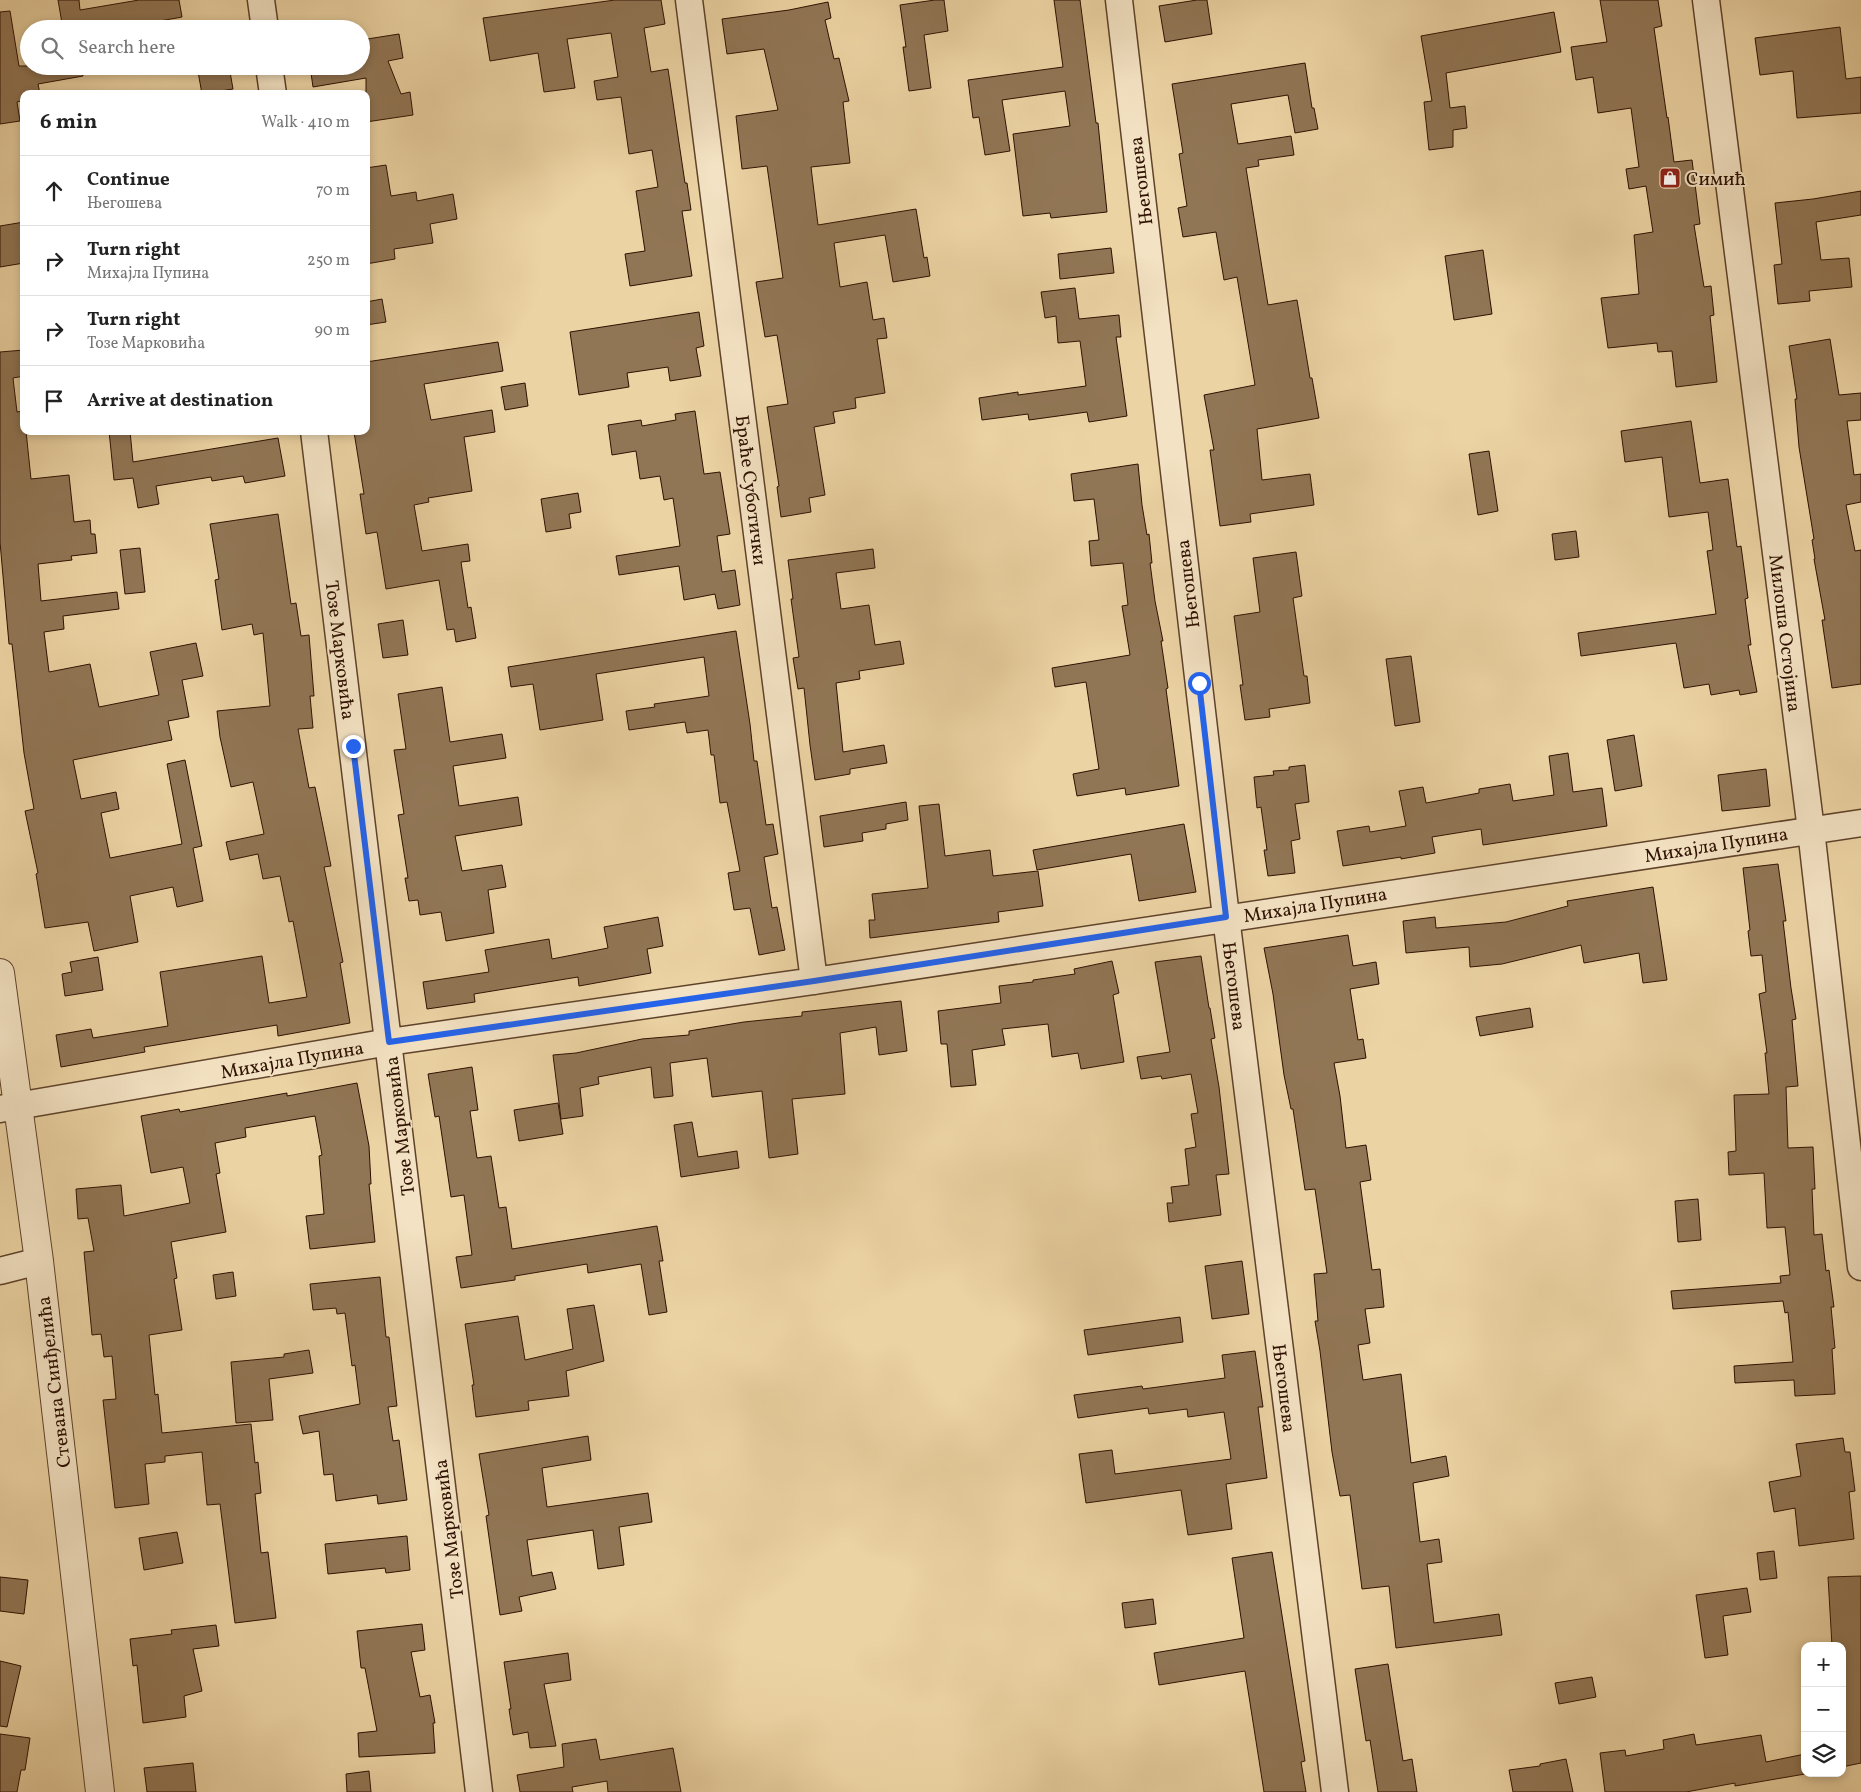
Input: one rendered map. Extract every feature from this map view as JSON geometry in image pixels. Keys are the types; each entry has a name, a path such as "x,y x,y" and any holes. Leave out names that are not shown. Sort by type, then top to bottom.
{"street":[{"path":"261,0 264,20"},
{"name":"Браће Суботички","path":"689,0 814,981"},
{"name":"Његошева","path":"1119,0 1226,917 1335,1792"},
{"name":"Милоша Остојина","path":"1706,0 1811,830 1861,1266"},
{"path":"270,75 272,90"},
{"name":"Тозе Марковића","path":"314,435 480,1792"},
{"name":"Михајла Пупина","path":"9,1108 389,1042 814,981 1226,917 1861,823"},
{"name":"Стевана Синђелића","path":"0,973 9,1108 39,1261 100,1792"},
{"path":"0,1271 39,1261"}],"building":[{"path":"58,0 79,0 80,10 139,0 179,0 182,17 165,20 61,20"},
{"path":"615,0 661,0 665,24 644,28 651,72 668,69 685,183 687,183 691,210 682,211 692,276 630,286 625,254 645,251 636,191 658,187 652,150 629,154 621,97 597,100 594,81 618,77 611,33 567,39 575,88 544,92 538,53 490,61 483,18"},
{"path":"944,0 948,31 924,35 931,88 909,91 903,47 906,47 900,5"},
{"path":"1054,0 1080,0 1096,123 1098,123 1107,212 1051,218 1050,213 1023,216 1013,134 1070,126 1065,91 1002,100 1010,151 985,155 979,117 973,118 968,80 1063,67"},
{"path":"1207,0 1212,34 1165,42 1159,6"},
{"path":"1600,0 1658,0 1662,26 1654,28 1674,162 1692,160 1700,224 1694,225 1704,287 1711,286 1714,315 1710,316 1717,382 1676,387 1672,351 1658,352 1657,343 1608,348 1601,298 1639,294 1634,235 1653,232 1646,186 1629,189 1626,169 1639,167 1631,108 1598,113 1593,77 1576,80 1571,47 1607,42"},
{"path":"828,2 831,18 825,20 834,59 839,58 849,101 843,102 850,163 811,167 818,225 916,209 924,258 927,257 930,276 893,282 885,235 834,243 840,287 867,282 873,320 884,318 887,338 877,339 885,393 855,398 856,408 833,412 835,423 814,427 825,495 809,498 811,512 781,517 777,487 779,486 767,407 788,404 777,335 765,337 756,282 783,278 767,166 742,169 736,116 778,110 764,49 727,54 722,19 789,10"},
{"path":"10,11 20,75 83,76 38,84 39,90 20,90 20,101 17,102 20,121 0,124 0,12"},
{"path":"1554,12 1561,52 1446,73 1450,108 1465,106 1467,128 1453,130 1453,147 1429,150 1424,102 1432,101 1421,36"},
{"path":"1840,27 1846,79 1861,77 1861,113 1797,118 1793,71 1760,75 1755,38"},
{"path":"399,34 403,58 388,61 401,94 410,92 413,115 370,121 370,90 366,90 366,78 313,87 311,75 370,75 370,39"},
{"path":"1305,63 1312,108 1314,108 1318,129 1295,133 1288,95 1231,104 1238,144 1291,136 1294,155 1258,160 1259,166 1246,168 1268,305 1297,300 1310,378 1312,378 1319,418 1257,429 1262,480 1310,474 1314,505 1250,514 1251,522 1220,526 1210,450 1214,450 1204,395 1255,385 1237,277 1224,280 1216,232 1183,237 1178,208 1187,206 1179,154 1183,153 1172,84"},
{"path":"199,75 231,75 233,89 201,90"},
{"path":"386,165 391,196 416,192 417,201 453,194 457,219 430,224 433,243 394,249 395,259 370,263 370,167"},
{"path":"1861,191 1861,215 1816,222 1821,260 1849,258 1852,287 1809,291 1810,301 1778,304 1774,265 1782,264 1775,203"},
{"path":"20,223 20,264 0,267 0,226"},
{"path":"1111,248 1114,273 1060,279 1058,254"},
{"path":"1483,250 1492,314 1454,320 1445,256"},
{"path":"1075,288 1079,319 1119,315 1121,337 1116,337 1127,416 1089,422 1087,412 1029,420 1028,414 982,420 979,398 1018,392 1018,395 1086,386 1080,341 1058,343 1056,316 1045,318 1041,292"},
{"path":"382,299 386,322 370,324 370,301"},
{"path":"699,312 704,346 696,348 701,376 670,381 668,367 627,373 629,387 579,395 570,332"},
{"path":"1830,339 1839,395 1861,393 1861,420 1847,421 1854,475 1861,474 1861,502 1846,505 1855,551 1861,550 1861,684 1832,688 1822,620 1825,620 1814,559 1812,540 1814,539 1799,447 1795,399 1797,399 1789,346"},
{"path":"498,342 503,371 424,384 431,420 492,410 495,432 464,437 472,491 428,498 429,502 414,505 422,551 468,544 470,561 461,562 468,608 471,607 476,638 456,642 454,629 447,630 439,580 386,589 377,532 366,534 360,494 364,494 354,435 370,435 370,361"},
{"path":"20,350 20,377 13,378 17,412 20,412 20,435 26,435 31,479 69,475 74,522 90,520 91,534 95,534 97,553 71,556 72,560 38,564 41,601 117,592 119,609 63,616 64,629 44,632 49,672 90,664 99,707 159,695 150,652 196,643 203,676 182,680 189,717 168,721 172,740 73,760 81,799 116,792 119,809 101,813 110,858 182,844 167,764 185,760 202,846 193,848 203,901 177,907 173,887 130,896 138,942 94,951 88,922 45,928 36,874 38,873 25,811 34,809 24,753 12,644 9,644 0,542 0,352"},
{"path":"525,383 528,406 505,410 501,387"},
{"path":"695,411 704,474 720,472 730,534 717,536 722,572 735,570 740,605 718,609 715,594 684,600 679,566 619,575 616,556 680,546 673,498 664,500 660,476 640,479 636,451 612,455 608,425 641,420 642,426 676,420 675,414"},
{"path":"1691,421 1700,483 1728,479 1737,547 1741,546 1748,598 1745,599 1751,645 1748,645 1757,692 1740,695 1739,690 1711,695 1709,684 1684,688 1676,643 1581,656 1578,633 1716,614 1707,551 1713,550 1708,512 1669,517 1662,457 1625,462 1621,431"},
{"path":"109,435 130,435 133,462 278,438 285,476 245,483 243,476 212,481 211,477 156,486 159,504 138,508 133,478 114,480"},
{"path":"1489,451 1498,511 1478,515 1469,454"},
{"path":"1138,464 1142,505 1147,535 1149,534 1152,563 1150,563 1155,601 1163,641 1161,641 1168,688 1166,689 1179,786 1126,795 1125,788 1077,796 1073,774 1099,769 1086,682 1055,687 1052,668 1130,655 1122,606 1128,605 1123,563 1091,566 1089,541 1099,540 1094,499 1074,501 1071,474"},
{"path":"578,493 581,512 569,514 571,528 546,532 541,499"},
{"path":"278,514 291,604 296,603 301,636 309,635 314,696 310,696 313,728 298,729 309,788 315,787 331,866 324,867 343,962 340,963 350,1023 278,1036 277,1025 144,1047 145,1052 61,1067 56,1035 91,1029 93,1038 168,1026 160,972 262,956 269,1003 307,997 293,921 289,922 280,876 263,879 258,854 230,860 226,842 264,834 253,782 231,787 220,737 217,711 270,706 263,633 254,635 252,624 222,630 215,580 219,579 210,524"},
{"path":"1576,531 1579,557 1555,560 1552,534"},
{"path":"140,548 145,592 125,594 120,550"},
{"path":"873,549 875,568 836,573 841,609 869,605 875,645 900,641 904,664 859,671 860,679 836,683 843,752 884,745 887,763 850,769 850,774 815,780 804,688 798,689 793,658 799,657 788,560"},
{"path":"1296,552 1302,596 1293,598 1304,676 1307,676 1310,703 1269,709 1270,717 1245,720 1240,685 1243,685 1234,616 1260,612 1253,558"},
{"path":"403,620 408,655 383,658 378,624"},
{"path":"736,631 754,761 757,761 766,825 773,824 778,854 764,857 772,908 777,907 785,950 759,955 750,908 734,910 728,873 740,871 727,802 720,803 714,755 711,755 708,730 687,733 685,722 629,730 626,711 655,707 654,704 709,696 704,657 596,674 603,720 540,730 533,684 511,687 508,667"},
{"path":"1411,656 1420,722 1395,726 1386,659"},
{"path":"442,687 450,742 502,734 506,758 453,766 459,806 518,797 522,825 455,836 462,871 502,865 506,887 488,890 494,933 446,941 441,912 420,915 418,900 409,901 405,878 408,878 398,815 404,814 394,750 406,749 398,694"},
{"path":"1634,735 1642,786 1615,791 1607,740"},
{"path":"1568,753 1573,792 1602,788 1607,826 1483,845 1481,829 1432,837 1435,853 1343,866 1337,831 1369,826 1370,832 1406,826 1399,791 1423,787 1426,803 1479,793 1479,789 1510,784 1513,801 1554,795 1549,756"},
{"path":"1305,765 1309,802 1295,804 1300,839 1291,841 1295,873 1268,876 1264,850 1267,850 1261,807 1257,808 1254,777 1274,775 1273,771 1289,770 1289,767"},
{"path":"1766,769 1770,806 1722,811 1718,775"},
{"path":"906,802 908,820 886,824 886,829 862,833 863,841 824,847 820,816"},
{"path":"939,804 945,856 990,850 993,876 1038,871 1043,906 998,912 999,922 870,938 869,920 875,920 872,894 928,888 919,806"},
{"path":"1184,824 1196,892 1139,901 1131,854 1037,870 1033,850"},
{"path":"1778,864 1786,921 1783,921 1796,1019 1792,1020 1798,1086 1786,1087 1788,1148 1813,1147 1815,1189 1812,1189 1814,1235 1822,1234 1826,1271 1829,1270 1834,1307 1831,1307 1835,1348 1832,1349 1835,1394 1795,1396 1794,1380 1735,1383 1734,1366 1793,1362 1788,1312 1785,1313 1783,1301 1673,1309 1671,1291 1781,1283 1780,1276 1790,1275 1785,1227 1767,1228 1764,1173 1729,1175 1728,1152 1736,1151 1734,1095 1769,1094 1765,1053 1767,1053 1759,994 1766,992 1762,955 1751,956 1743,868"},
{"path":"1653,887 1667,980 1643,983 1639,953 1584,963 1581,945 1502,964 1470,967 1469,947 1406,953 1403,921 1435,917 1436,928 1506,922 1568,906 1567,901"},
{"path":"658,917 663,946 647,949 651,973 579,986 578,977 474,994 475,1002 427,1009 423,982 489,972 485,950 549,939 552,959 608,948 604,927"},
{"path":"1348,935 1353,966 1376,962 1379,984 1350,989 1358,1040 1363,1039 1366,1058 1334,1063 1346,1148 1366,1145 1371,1180 1360,1182 1372,1270 1380,1269 1384,1307 1365,1309 1370,1343 1358,1345 1363,1380 1401,1374 1411,1463 1446,1456 1449,1476 1413,1483 1420,1542 1439,1539 1442,1562 1427,1564 1434,1623 1499,1614 1502,1635 1396,1648 1389,1586 1362,1589 1350,1495 1340,1496 1332,1452 1315,1321 1318,1321 1314,1274 1327,1273 1315,1189 1305,1190 1293,1109 1291,1109 1284,1075 1273,994 1264,948"},
{"path":"1201,956 1215,1038 1211,1039 1219,1087 1229,1174 1216,1175 1221,1215 1169,1222 1167,1203 1173,1203 1171,1187 1189,1185 1185,1149 1196,1147 1191,1114 1198,1113 1191,1074 1162,1079 1161,1076 1141,1079 1137,1057 1170,1052 1155,962"},
{"path":"98,957 103,990 65,996 62,974 72,972 70,962"},
{"path":"1112,961 1119,993 1113,995 1124,1062 1081,1069 1078,1053 1052,1057 1048,1024 1002,1029 1005,1045 972,1050 976,1085 951,1087 947,1044 941,1044 938,1011 1001,1003 999,986 1075,974 1074,969"},
{"path":"901,1001 907,1051 879,1055 876,1027 840,1033 845,1094 792,1099 798,1154 769,1158 762,1091 712,1097 707,1058 670,1063 673,1096 654,1098 651,1067 598,1077 599,1084 580,1088 583,1116 561,1119 553,1055 576,1053 642,1039 689,1035 689,1031 744,1022 802,1016 802,1012"},
{"path":"1530,1008 1533,1027 1480,1036 1476,1017"},
{"path":"472,1067 478,1110 470,1111 477,1158 491,1156 499,1208 506,1207 512,1249 657,1226 663,1261 659,1261 667,1312 649,1315 641,1264 588,1273 587,1264 515,1276 515,1280 461,1288 456,1257 472,1255 464,1195 451,1197 439,1116 435,1117 428,1074"},
{"path":"357,1083 369,1146 371,1184 369,1184 375,1242 310,1249 306,1216 324,1214 319,1156 322,1155 315,1116 245,1128 246,1137 215,1143 220,1173 216,1174 226,1232 171,1242 177,1278 174,1279 182,1330 149,1335 155,1395 158,1394 162,1433 251,1424 255,1463 258,1462 261,1493 255,1494 261,1553 268,1552 276,1618 235,1623 220,1504 207,1505 202,1452 165,1456 165,1462 145,1464 149,1504 115,1508 103,1400 116,1399 112,1356 104,1357 101,1334 92,1335 84,1252 94,1251 88,1218 78,1219 76,1189 121,1185 124,1216 190,1203 183,1167 151,1173 141,1116 179,1109 180,1112 287,1093 287,1096"},
{"path":"558,1103 563,1134 519,1141 514,1110"},
{"path":"692,1122 698,1157 737,1151 739,1168 681,1177 674,1125"},
{"path":"1698,1199 1701,1240 1678,1242 1675,1201"},
{"path":"1242,1261 1249,1314 1212,1319 1205,1266"},
{"path":"233,1272 236,1296 216,1299 213,1275"},
{"path":"380,1277 386,1337 389,1337 397,1406 388,1407 393,1441 399,1440 407,1500 378,1504 377,1495 336,1501 333,1474 324,1475 319,1431 303,1434 299,1416 360,1404 355,1365 352,1366 345,1313 337,1314 336,1308 313,1310 310,1284"},
{"path":"594,1305 604,1361 566,1371 569,1396 528,1401 529,1410 476,1417 472,1385 474,1385 465,1324 518,1316 525,1360 573,1349 567,1309"},
{"path":"1180,1317 1183,1342 1088,1355 1084,1330"},
{"path":"309,1350 313,1373 269,1379 273,1420 236,1423 231,1362 284,1357 284,1354"},
{"path":"1255,1351 1263,1407 1258,1407 1267,1478 1226,1484 1232,1529 1188,1535 1181,1490 1086,1503 1079,1454 1112,1450 1115,1474 1231,1459 1224,1412 1188,1417 1187,1409 1149,1414 1148,1408 1078,1418 1074,1395 1142,1386 1143,1389 1225,1378 1222,1355"},
{"path":"588,1436 591,1460 542,1468 547,1507 648,1493 652,1522 619,1527 624,1565 598,1569 593,1530 527,1540 532,1576 552,1572 556,1589 519,1597 522,1611 500,1615 486,1516 489,1515 479,1454"},
{"path":"1843,1438 1845,1452 1850,1452 1855,1491 1849,1492 1854,1539 1799,1546 1795,1508 1774,1512 1769,1482 1801,1476 1796,1444"},
{"path":"177,1532 183,1563 144,1570 139,1538"},
{"path":"407,1536 410,1570 386,1573 385,1568 328,1574 325,1544"},
{"path":"1774,1551 1777,1578 1760,1580 1757,1553"},
{"path":"1272,1552 1305,1761 1301,1762 1306,1792 1264,1792 1245,1671 1159,1685 1154,1653 1244,1638 1232,1558"},
{"path":"1861,1576 1861,1763 1846,1766 1846,1642 1832,1642 1828,1577"},
{"path":"0,1577 28,1580 24,1614 0,1611"},
{"path":"1747,1588 1751,1612 1723,1616 1728,1655 1705,1658 1696,1595"},
{"path":"1153,1599 1156,1624 1125,1628 1122,1603"},
{"path":"422,1624 425,1650 411,1652 420,1697 430,1695 435,1723 433,1723 435,1753 359,1757 358,1733 377,1731 365,1668 361,1668 357,1631"},
{"path":"216,1625 219,1646 193,1649 202,1691 184,1696 186,1717 143,1723 137,1665 133,1666 130,1639 172,1634 171,1630"},
{"path":"568,1653 571,1680 544,1684 556,1746 530,1748 528,1732 513,1735 504,1662"},
{"path":"0,1661 21,1666 7,1727 0,1726"},
{"path":"1388,1664 1403,1761 1412,1759 1417,1792 1378,1792 1370,1740 1366,1741 1355,1669"},
{"path":"1592,1677 1596,1697 1559,1704 1555,1683"},
{"path":"0,1734 30,1738 25,1770 21,1770 17,1792 0,1792"},
{"path":"1694,1734 1696,1745 1761,1735 1766,1762 1801,1755 1801,1775 1735,1786 1735,1783 1686,1792 1605,1792 1600,1753 1625,1750 1626,1756 1664,1749 1663,1740"},
{"path":"596,1739 600,1760 673,1748 681,1792 608,1792 607,1781 572,1787 573,1792 520,1792 517,1775 564,1767 562,1744"},
{"path":"1566,1759 1573,1792 1513,1792 1509,1770 1540,1766 1540,1764"},
{"path":"193,1763 196,1792 147,1792 144,1768"},
{"path":"369,1771 371,1792 347,1792 346,1774"}],"place":[{"name":"Симић","path":"1670,178"}],"route":[{"path":"353,746 389,1042 814,981 1226,917 1199,683"}]}
